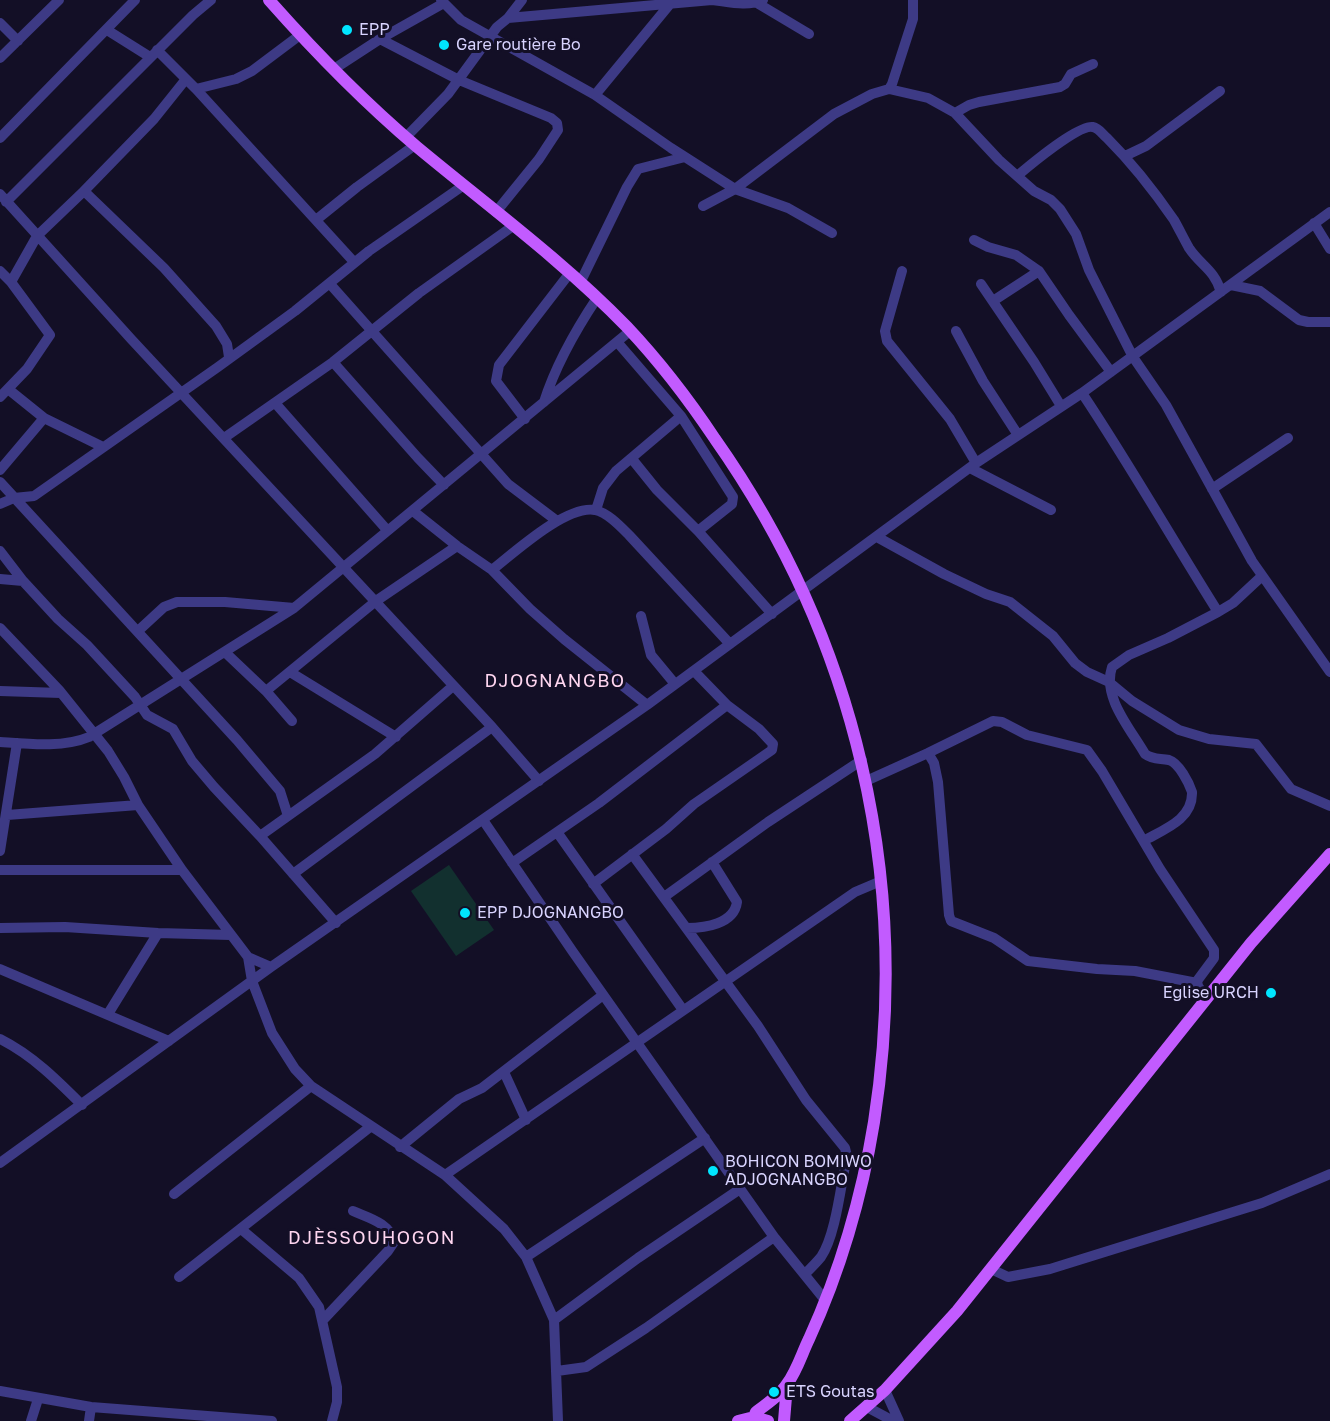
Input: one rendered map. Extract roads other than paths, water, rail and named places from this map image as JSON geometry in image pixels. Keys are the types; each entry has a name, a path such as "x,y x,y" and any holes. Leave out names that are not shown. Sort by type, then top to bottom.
{"main road":[{"path":"268,0 334,69 411,141 580,283 630,331 697,413 759,505 804,591 834,666 862,760 881,881 886,989 885,1025 872,1134 852,1218 825,1299 787,1385 784,1421"},
{"path":"850,1421 885,1390 957,1311 1251,943 1330,854"},
{"path":"754,1417 756,1412 787,1385"},
{"path":"738,1421 754,1417 768,1421"}],"street":[{"path":"0,58 59,0"},
{"path":"0,138 135,0"},
{"path":"211,0 3,198 492,727 539,781"},
{"path":"508,18 670,2 712,0 743,4 760,1 809,34"},
{"path":"889,89 911,26 913,0"},
{"path":"334,69 443,1 461,20 595,94 735,189 788,208 832,233"},
{"path":"316,220 411,141 519,1"},
{"path":"595,94 670,2"},
{"path":"0,23 18,41"},
{"path":"106,30 154,54 186,79 354,262"},
{"path":"196,89 236,79 252,72 300,35"},
{"path":"380,39 459,80 551,118 557,123 558,130 539,159 496,212"},
{"path":"955,113 979,102 1060,87 1071,74 1093,64"},
{"path":"11,282 37,236 154,119 186,79"},
{"path":"703,206 735,189 834,114 872,93 889,89 928,98 955,113 999,160 1034,191 1051,200 1076,234 1089,270 1133,357 1166,405 1243,546 1330,672"},
{"path":"1125,156 1146,146 1220,91"},
{"path":"1017,176 1045,152 1088,127 1097,128 1125,156 1174,221 1191,251 1212,273 1221,292"},
{"path":"580,283 638,169 685,157"},
{"path":"0,504 14,498 34,496 330,284 354,262 464,185"},
{"path":"84,191 164,268 216,326 226,344 229,357"},
{"path":"0,1163 271,967 336,924 647,705 973,466 1133,357 1330,212"},
{"path":"1314,224 1330,249"},
{"path":"224,438 276,404 333,362 371,330 513,226"},
{"path":"974,240 988,247 1016,255 1039,271 1111,372"},
{"path":"0,271 11,282 50,335 27,369 4,393 44,418 103,447"},
{"path":"902,271 885,331 887,341 950,419 973,466 1051,510"},
{"path":"993,301 1039,271"},
{"path":"525,419 496,381 499,365 569,274"},
{"path":"330,284 508,484 557,521"},
{"path":"981,284 1061,406"},
{"path":"1231,285 1260,291 1299,320 1330,322"},
{"path":"544,402 551,381 574,333 597,298"},
{"path":"0,742 83,740 294,608 630,331"},
{"path":"956,331 983,381 1018,435"},
{"path":"618,343 681,416 733,496 732,504 698,531"},
{"path":"333,362 444,485"},
{"path":"1082,393 1125,457 1181,554 1218,612"},
{"path":"276,404 387,530"},
{"path":"596,510 608,480 681,416"},
{"path":"0,470 44,418"},
{"path":"1212,489 1288,438"},
{"path":"632,459 657,490 698,531 772,614"},
{"path":"0,482 182,679 275,785 284,801 288,816"},
{"path":"492,570 557,521 571,513 596,510 611,518 629,535 730,644"},
{"path":"413,511 492,570 530,609 564,639 647,705"},
{"path":"877,537 944,574 986,594 1010,602 1053,636 1075,663 1087,672 1108,682 1132,701 1179,730 1209,739 1256,744 1291,789 1330,806"},
{"path":"266,691 376,602 457,546"},
{"path":"0,551 23,581 58,619 87,645 151,718 173,729 192,761 206,778 293,873 336,924"},
{"path":"1145,840 1182,817 1189,809 1192,792 1174,763 1168,760 1152,759 1145,754 1115,704 1108,682 1114,664 1218,612 1233,603 1263,576"},
{"path":"0,579 23,581"},
{"path":"138,631 164,607 177,603 225,602 294,608"},
{"path":"641,616 651,655 675,684"},
{"path":"0,628 61,693 95,734 117,764 138,805 182,870 248,957 252,981 272,1033 295,1069 311,1086 445,1175 504,1229 526,1257 554,1320 558,1421"},
{"path":"226,652 266,691 292,721"},
{"path":"593,884 666,829 701,799 772,750 773,744 766,735 727,705 694,671"},
{"path":"290,672 396,737"},
{"path":"260,836 396,737 453,686"},
{"path":"0,691 61,693"},
{"path":"513,863 597,804 727,705"},
{"path":"866,781 995,720 1027,735 1084,749 1102,771 1131,821 1145,840 1160,869 1214,950 1214,958 1197,983"},
{"path":"293,873 492,727"},
{"path":"0,851 17,743"},
{"path":"928,753 934,763 938,782 951,921 994,938 1028,961 1135,971 1197,983 1207,999"},
{"path":"664,897 768,822 862,760"},
{"path":"7,815 138,805"},
{"path":"483,820 774,1237 825,1299"},
{"path":"556,832 683,1010"},
{"path":"632,854 758,1026 806,1100 847,1152 835,1215 825,1249 805,1274"},
{"path":"687,928 717,925 731,914 737,905 712,862"},
{"path":"0,870 182,870"},
{"path":"445,1175 855,892 881,881"},
{"path":"0,928 56,927 231,935"},
{"path":"108,1014 158,933"},
{"path":"248,957 271,967"},
{"path":"0,969 169,1041"},
{"path":"400,1147 459,1099 482,1088 603,995"},
{"path":"0,1039 29,1057 54,1077 82,1105"},
{"path":"504,1072 526,1120"},
{"path":"174,1194 311,1086"},
{"path":"179,1277 370,1127"},
{"path":"526,1257 705,1138"},
{"path":"991,1269 1008,1277 1050,1269 1240,1211 1330,1174"},
{"path":"554,1320 638,1258 740,1189"},
{"path":"323,1320 394,1242 389,1231 382,1224 353,1211"},
{"path":"241,1229 299,1278 317,1302 337,1387 337,1402 332,1421"},
{"path":"556,1371 586,1367 646,1328 774,1237"},
{"path":"885,1390 899,1421"},
{"path":"0,1391 91,1407 272,1421"},
{"path":"31,1421 38,1399"},
{"path":"89,1421 91,1407"},
{"path":"867,1407 893,1421"}],"place":[{"name":"EPP","path":"347,30"},
{"name":"Gare routière Bo","path":"444,45"},
{"name":"EPP DJOGNANGBO","path":"465,913"},
{"name":"Eglise URCH","path":"1271,993"},
{"name":"BOHICON BOMIWO ADJOGNANGBO","path":"713,1171"},
{"name":"ETS Goutas","path":"774,1392"}],"district":[{"name":"DJOGNANGBO","path":"555,681"},
{"name":"DJÈSSOUHOGON","path":"372,1238"}]}
